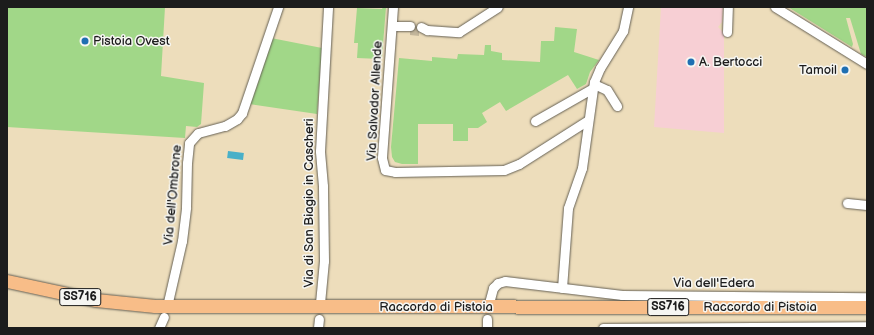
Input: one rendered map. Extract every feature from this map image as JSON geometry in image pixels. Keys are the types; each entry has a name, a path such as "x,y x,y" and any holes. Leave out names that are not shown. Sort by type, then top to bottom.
{"highway":[{"name":"Raccordo di Pistoia","path":"7,281 96,300 154,306 867,307"},
{"name":"Raccordo di Pistoia","path":"7,288 94,307 153,313 867,314"}],"street":[{"name":"Via dell'Ombrone","path":"168,302 180,257 185,218 189,143 198,133 225,126 240,116 249,94 278,7"},
{"name":"Via di San Biagio in Cascheri","path":"320,303 324,261 323,186 320,151 328,7"},
{"name":"Via Salvador Allende","path":"393,7 395,27 382,158 384,168 388,171 504,170 519,164 588,120"},
{"path":"422,29 459,32 498,7"},
{"path":"562,288 568,208 582,168 594,86 600,68 625,26 628,7"},
{"path":"727,32 728,7"},
{"path":"775,7 867,64"},
{"path":"395,27 410,28"},
{"path":"535,120 594,86 607,90 617,106"},
{"path":"847,203 867,205"},
{"name":"Via dell'Edera","path":"489,303 493,288 502,282 622,295 867,297"},
{"path":"159,328 164,317"},
{"path":"604,328 867,326"}],"shaded area":[{"name":"A. Bertocci","path":"661,7 723,7 722,22 718,27 724,33 724,133 654,127"}],"green space":[{"name":"Pistoia Ovest","path":"7,7 165,7 161,76 204,83 201,124 197,127 186,126 185,138 7,127"},
{"path":"383,7 386,7 382,57 380,59 357,58 358,43 354,43 357,8 382,9"},
{"path":"788,7 867,7 867,57 861,54 850,18 846,18 853,44 852,47"},
{"path":"555,27 577,29 574,52 599,60 590,72 586,84 577,89 568,75 506,111 500,102 482,113 487,122 478,128 468,128 468,141 453,141 453,124 418,124 418,164 402,164 395,162 392,157 391,147 399,58 432,61 432,57 457,59 458,54 484,55 485,45 491,45 491,51 502,53 502,60 540,62 541,41 554,41"},
{"path":"271,38 322,48 317,114 249,104"}],"water":[{"path":"228,151 244,153 243,160 227,158"}],"tunnel":[{"path":"410,30 420,31"}],"place":[{"name":"Pistoia Ovest","path":"85,41"},
{"name":"A. Bertocci","path":"691,62"},
{"name":"Tamoil","path":"845,70"}]}
